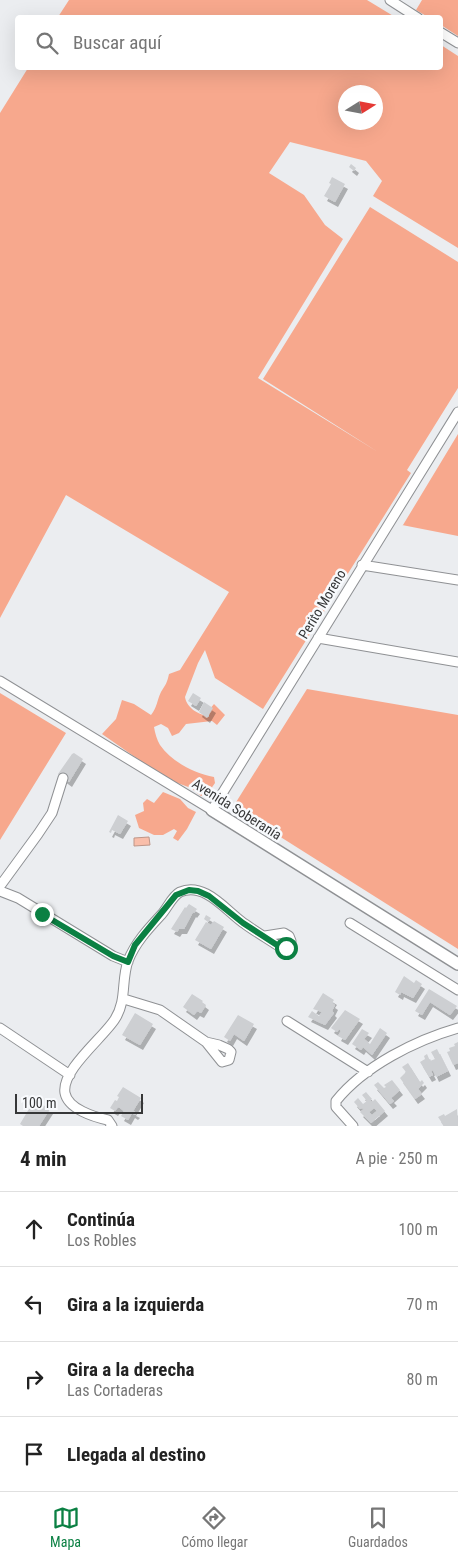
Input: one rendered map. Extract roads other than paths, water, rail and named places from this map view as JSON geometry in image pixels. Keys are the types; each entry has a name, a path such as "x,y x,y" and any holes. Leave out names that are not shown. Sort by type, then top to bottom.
{"street":[{"path":"390,0 413,15"},
{"path":"443,34 458,43"},
{"name":"Perito Moreno","path":"212,810 458,412"},
{"path":"362,565 458,580"},
{"path":"318,638 458,662"},
{"name":"Avenida Soberanía","path":"0,681 457,962"},
{"path":"0,886 52,813 64,778"},
{"path":"0,890 18,898 113,956 128,962"},
{"path":"112,1126 108,1120 97,1118 72,1105 65,1093 65,1085 84,1054 115,1020 122,1008 124,999 123,986 128,962 135,945 176,895 189,890 198,891 209,896 243,923 265,936"},
{"path":"350,923 458,990"},
{"path":"124,999 160,1010 206,1042"},
{"path":"288,1021 368,1072"},
{"path":"0,1028 70,1075"},
{"path":"353,1126 336,1107 336,1101 345,1089 398,1053 421,1041 458,1028"},
{"path":"341,1113 358,1126"},
{"path":"97,1118 107,1126"}]}
